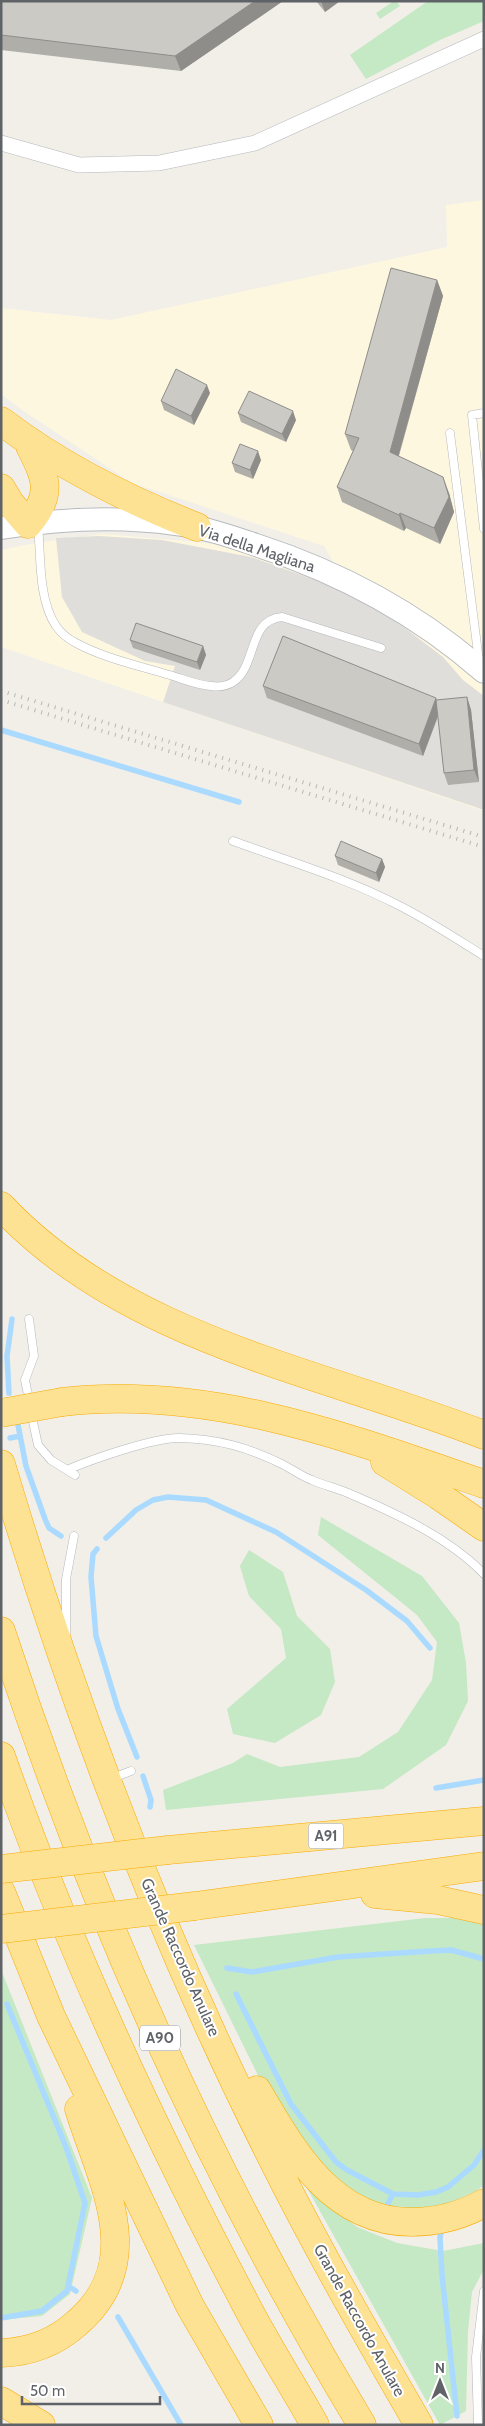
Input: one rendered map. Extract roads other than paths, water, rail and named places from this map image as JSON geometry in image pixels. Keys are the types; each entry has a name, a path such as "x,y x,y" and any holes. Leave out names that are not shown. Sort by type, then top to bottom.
{"highway":[{"path":"1,420 27,440 98,482 197,527"},
{"path":"1,488 10,503 33,524 46,491 41,470 27,440"},
{"path":"1,1206 38,1241 85,1276 164,1320 276,1363 484,1435"},
{"path":"1,1413 62,1402 107,1399 164,1400 213,1405 282,1419 358,1441 484,1484"},
{"path":"282,1419 338,1440 388,1464 445,1499 484,1527"},
{"name":"Grande Raccordo Anulare","path":"1,1464 106,1781 174,1946 269,2154 366,2334 419,2425"},
{"name":"A90","path":"1,1631 35,1730 97,1892 183,2088 280,2280 362,2425"},
{"name":"A90","path":"1,1756 99,2001 152,2117 242,2298 315,2425"},
{"name":"A91","path":"1,1869 168,1850 484,1821"},
{"path":"1,1929 273,1896 484,1866"},
{"path":"1,1892 51,2016 190,2306 259,2425"},
{"path":"273,1896 370,1894 410,1896 457,1902 484,1910"},
{"path":"174,1946 287,2142 307,2168 335,2196 362,2213 400,2222 444,2219 484,2203"},
{"path":"1,2353 19,2351 44,2344 59,2337 80,2321 101,2295 115,2254 116,2237 111,2201 86,2129 51,2016"},
{"path":"1,2401 41,2425"}],"main road":[{"name":"Via della Magliana","path":"1,528 33,524 120,520 161,522 197,527 261,546 342,579 393,607 482,670"}],"street":[{"path":"1,143 79,165 159,163 255,143 484,39"}],"lane":[{"path":"484,413 472,414 481,475 484,530"},
{"path":"450,433 482,670"},
{"path":"33,524 45,596 55,624 66,637 107,656 203,685 222,686 231,683 246,667 257,635 264,624 275,618 282,617 380,648"},
{"path":"233,841 363,889 397,904 431,922 484,956"},
{"path":"27,1390 24,1380 34,1356 29,1319"},
{"path":"33,1422 38,1445 51,1460 75,1475"},
{"path":"67,1470 87,1461 178,1437 228,1442 282,1464 311,1480 347,1493 410,1522 434,1535 484,1574"},
{"path":"66,1663 66,1579 74,1536"},
{"path":"106,1781 131,1771"},
{"path":"478,2425 476,2357 484,2291"}],"waterway":[{"path":"1,730 239,802"},
{"path":"9,1393 7,1356 12,1319"},
{"path":"18,1425 26,1466 45,1519 49,1528 61,1536"},
{"path":"10,1438 20,1436"},
{"path":"106,1538 136,1510 153,1500 168,1497 206,1500 276,1532 366,1590 407,1621 430,1648"},
{"path":"97,1549 93,1554 91,1577 96,1636 118,1709 137,1757"},
{"path":"143,1776 151,1800 150,1807"},
{"path":"436,1788 484,1780"},
{"path":"227,1968 252,1972 338,1957 451,1950 484,1959"},
{"path":"236,1994 291,2104 336,2162 347,2170 393,2194 418,2195 436,2192 448,2187 474,2165 484,2150"},
{"path":"1,2318 42,2311 67,2291 85,2203 66,2147 7,2004"},
{"path":"385,2209 393,2194"},
{"path":"442,2229 440,2237 442,2275 457,2416"},
{"path":"68,2286 76,2291"},
{"path":"118,2317 181,2425"}],"railway":[{"path":"1,691 484,837"},
{"path":"1,700 484,847"}]}
